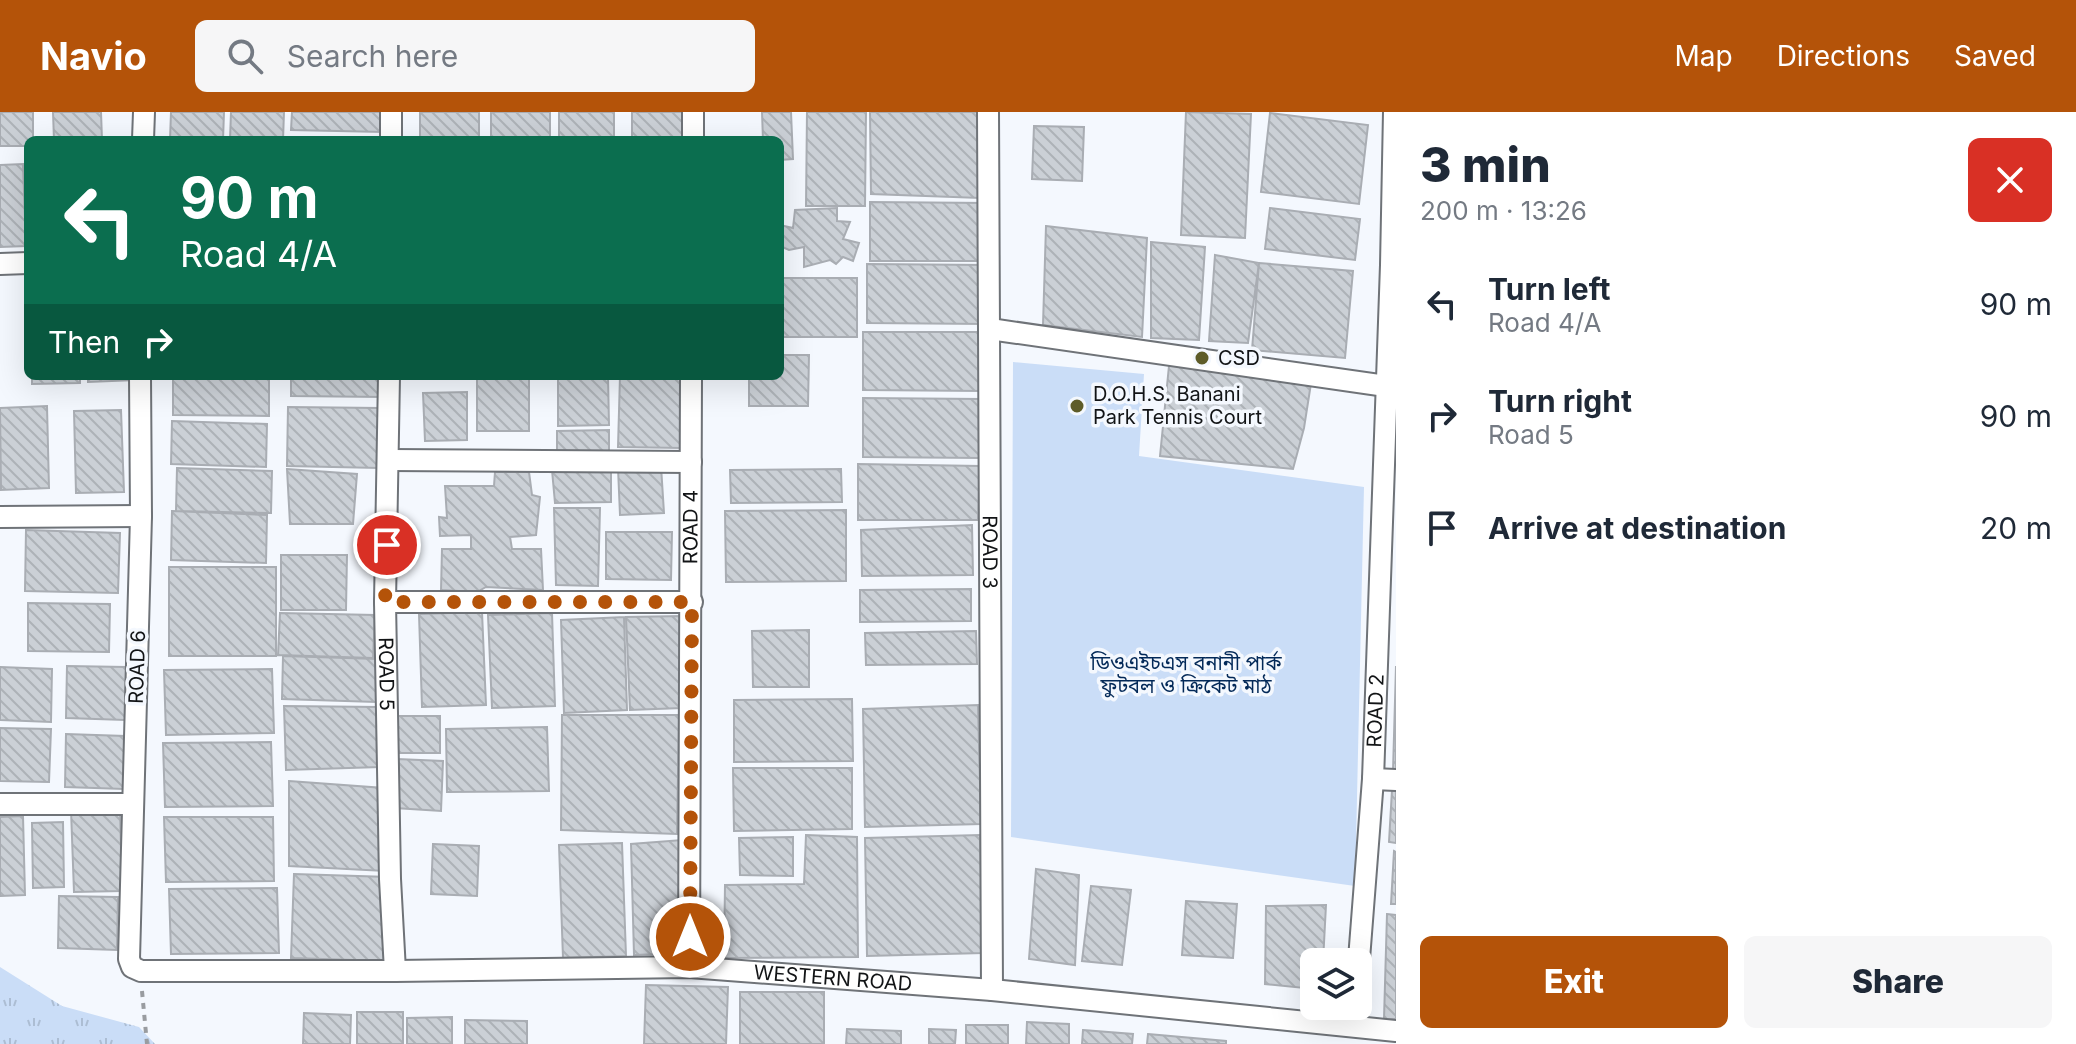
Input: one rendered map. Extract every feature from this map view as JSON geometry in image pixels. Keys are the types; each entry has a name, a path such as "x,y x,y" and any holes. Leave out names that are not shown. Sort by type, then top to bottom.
{"street":[{"path":"143,136 144,112"},
{"path":"391,112 391,136"},
{"path":"693,112 693,136"},
{"name":"ROAD 3","path":"988,112 992,990"},
{"name":"ROAD 2","path":"1360,948 1389,524 1386,386 1394,265 1394,112"},
{"path":"0,264 24,263"},
{"path":"990,329 1386,386"},
{"name":"ROAD 6","path":"135,965 133,804 141,516 140,380"},
{"name":"ROAD 5","path":"389,380 385,602 390,879 395,971"},
{"name":"ROAD 4","path":"689,967 691,380"},
{"path":"389,460 691,462"},
{"path":"0,517 141,516"},
{"path":"385,602 692,602"},
{"path":"1373,779 1396,780"},
{"path":"0,804 133,804"},
{"name":"WESTERN ROAD","path":"135,965 395,971 689,967 992,990 1396,1031"},
{"path":"1354,1020 1354,1028"}],"path":[{"path":"135,965 147,1044"}],"green space":[{"name":"ডিওএইচএস বনানী পার্ক ফুটবল ও ক্রিকেট মাঠ","path":"1013,362 1144,374 1139,456 1364,487 1355,886 1011,837"},
{"path":"0,967 62,1006 139,1027 155,1044 0,1044"}],"building":[{"path":"0,112 33,112 33,136 24,136 24,146 0,146"},
{"path":"53,112 101,112 102,136 54,136"},
{"path":"171,112 224,112 223,136 170,136"},
{"path":"231,112 284,112 283,136 230,136"},
{"path":"292,112 383,112 383,132 291,130"},
{"path":"420,112 479,112 479,136 420,136"},
{"path":"491,112 550,112 550,136 491,136"},
{"path":"559,112 614,112 614,136 559,136"},
{"path":"632,112 687,112 687,136 632,136"},
{"path":"762,112 791,112 793,159 784,160 784,136 763,136"},
{"path":"807,112 866,112 865,206 806,206"},
{"path":"870,112 978,112 980,198 871,194"},
{"path":"1186,112 1251,114 1245,238 1181,235"},
{"path":"1270,113 1368,125 1359,204 1261,192"},
{"path":"1034,126 1084,127 1082,181 1032,179"},
{"path":"23,164 24,246 0,247 0,165"},
{"path":"870,202 988,203 988,261 870,261"},
{"path":"837,208 837,221 850,222 843,239 859,243 853,261 843,257 836,264 830,260 804,267 804,247 789,250 784,248 784,226 793,228 795,210"},
{"path":"1270,208 1360,219 1355,260 1265,249"},
{"path":"1046,226 1147,238 1142,337 1043,325"},
{"path":"1151,242 1205,247 1199,340 1151,338"},
{"path":"1215,255 1259,263 1248,343 1209,341"},
{"path":"1259,263 1353,271 1345,358 1252,350"},
{"path":"867,264 986,265 986,324 867,323"},
{"path":"784,278 857,278 857,337 784,337"},
{"path":"863,332 982,332 981,391 863,390"},
{"path":"784,355 809,355 808,406 749,406 749,380 784,380"},
{"path":"1170,356 1312,377 1304,428 1293,469 1160,456"},
{"path":"32,380 80,380 80,383 32,384"},
{"path":"88,380 136,380 88,382"},
{"path":"173,380 269,380 269,416 173,415"},
{"path":"291,380 383,380 383,397 291,396"},
{"path":"477,380 529,380 529,431 477,431"},
{"path":"558,380 608,380 609,425 558,426"},
{"path":"620,380 682,380 681,448 618,447"},
{"path":"467,392 467,440 425,441 423,393"},
{"path":"863,398 982,399 981,458 863,457"},
{"path":"47,406 49,488 1,490 0,408"},
{"path":"288,407 380,408 379,468 287,466"},
{"path":"121,410 124,492 76,493 74,411"},
{"path":"172,421 267,424 266,467 171,464"},
{"path":"609,430 609,456 557,457 557,431"},
{"path":"858,464 980,466 978,520 858,520"},
{"path":"661,466 664,513 620,515 618,468"},
{"path":"177,468 272,471 271,513 176,511"},
{"path":"287,469 357,474 353,524 290,524"},
{"path":"611,469 611,502 555,503 552,470"},
{"path":"841,469 842,502 731,503 730,470"},
{"path":"495,472 529,472 532,495 540,497 536,535 510,537 512,549 541,549 543,590 486,587 477,592 441,590 442,549 471,549 471,535 440,536 439,517 447,518 445,486 494,486"},
{"path":"554,508 600,508 598,586 556,585"},
{"path":"846,510 846,581 726,582 725,511"},
{"path":"172,511 267,515 266,563 171,560"},
{"path":"972,525 973,575 862,576 861,530"},
{"path":"26,530 120,533 118,593 25,591"},
{"path":"606,532 672,532 671,580 606,579"},
{"path":"281,555 347,555 346,610 281,610"},
{"path":"169,567 276,567 276,656 169,656"},
{"path":"971,589 971,621 860,622 860,590"},
{"path":"28,603 110,604 109,652 28,651"},
{"path":"482,612 486,705 422,707 419,614"},
{"path":"280,613 375,615 373,658 278,655"},
{"path":"552,613 555,706 492,708 488,615"},
{"path":"682,616 682,708 630,710 626,617"},
{"path":"624,617 627,710 564,713 561,620"},
{"path":"809,630 809,687 753,687 752,631"},
{"path":"976,631 977,664 866,665 865,633"},
{"path":"283,656 378,659 376,702 282,699"},
{"path":"67,666 126,667 125,720 66,718"},
{"path":"1396,666 1396,771 1393,771"},
{"path":"0,667 52,669 51,722 0,720"},
{"path":"272,669 274,733 166,735 164,670"},
{"path":"852,699 853,761 734,762 734,700"},
{"path":"978,705 981,824 865,827 863,709"},
{"path":"284,706 379,707 380,767 286,770"},
{"path":"562,715 679,715 677,834 561,830"},
{"path":"395,716 440,716 440,753 395,753"},
{"path":"547,727 549,791 447,792 446,729"},
{"path":"0,728 51,729 49,782 0,781"},
{"path":"66,734 125,736 124,789 65,787"},
{"path":"271,742 273,806 165,807 163,743"},
{"path":"397,759 443,761 441,811 395,808"},
{"path":"733,768 852,768 852,829 734,831"},
{"path":"289,781 384,788 385,871 289,866"},
{"path":"1392,790 1396,790 1396,843 1389,842"},
{"path":"120,809 122,891 74,892 71,810"},
{"path":"23,816 25,895 0,896 0,817"},
{"path":"164,817 273,817 274,881 166,882"},
{"path":"63,822 64,887 33,888 32,823"},
{"path":"806,835 857,837 858,957 724,958 725,885 804,884"},
{"path":"980,835 983,953 867,956 865,838"},
{"path":"793,837 793,876 740,875 739,838"},
{"path":"682,840 685,953 634,955 631,844"},
{"path":"622,843 626,956 563,958 559,845"},
{"path":"433,844 479,846 477,896 431,894"},
{"path":"1394,851 1396,904 1391,904"},
{"path":"1036,869 1079,875 1075,965 1029,959"},
{"path":"294,874 389,877 387,961 291,958"},
{"path":"1091,886 1131,890 1122,965 1082,961"},
{"path":"277,888 279,953 171,954 169,889"},
{"path":"59,896 118,897 117,950 58,948"},
{"path":"1186,901 1237,904 1233,958 1182,955"},
{"path":"1326,905 1324,948 1300,948 1300,988 1265,984 1266,906"},
{"path":"1387,914 1396,915 1396,1019 1384,1019"},
{"path":"646,985 728,987 726,1044 644,1044"},
{"path":"740,992 824,992 824,1044 740,1044"},
{"path":"357,1012 403,1012 403,1044 357,1044"},
{"path":"304,1013 351,1015 350,1044 303,1044"},
{"path":"452,1017 452,1044 407,1044 407,1018"},
{"path":"465,1020 527,1021 527,1044 465,1044"},
{"path":"1027,1022 1069,1024 1069,1044 1026,1044"},
{"path":"966,1025 1008,1025 1008,1044 966,1044"},
{"path":"847,1029 901,1031 901,1044 846,1044"},
{"path":"929,1029 956,1030 955,1044 929,1044"},
{"path":"1083,1030 1133,1034 1132,1044 1082,1044"},
{"path":"1148,1034 1226,1041 1226,1044 1147,1044"}],"place":[{"name":"CSD","path":"1202,358"},
{"name":"D.O.H.S. Banani Park Tennis Court","path":"1077,406"}],"route":[{"path":"387,545 385,602 692,602 690,937"}]}
